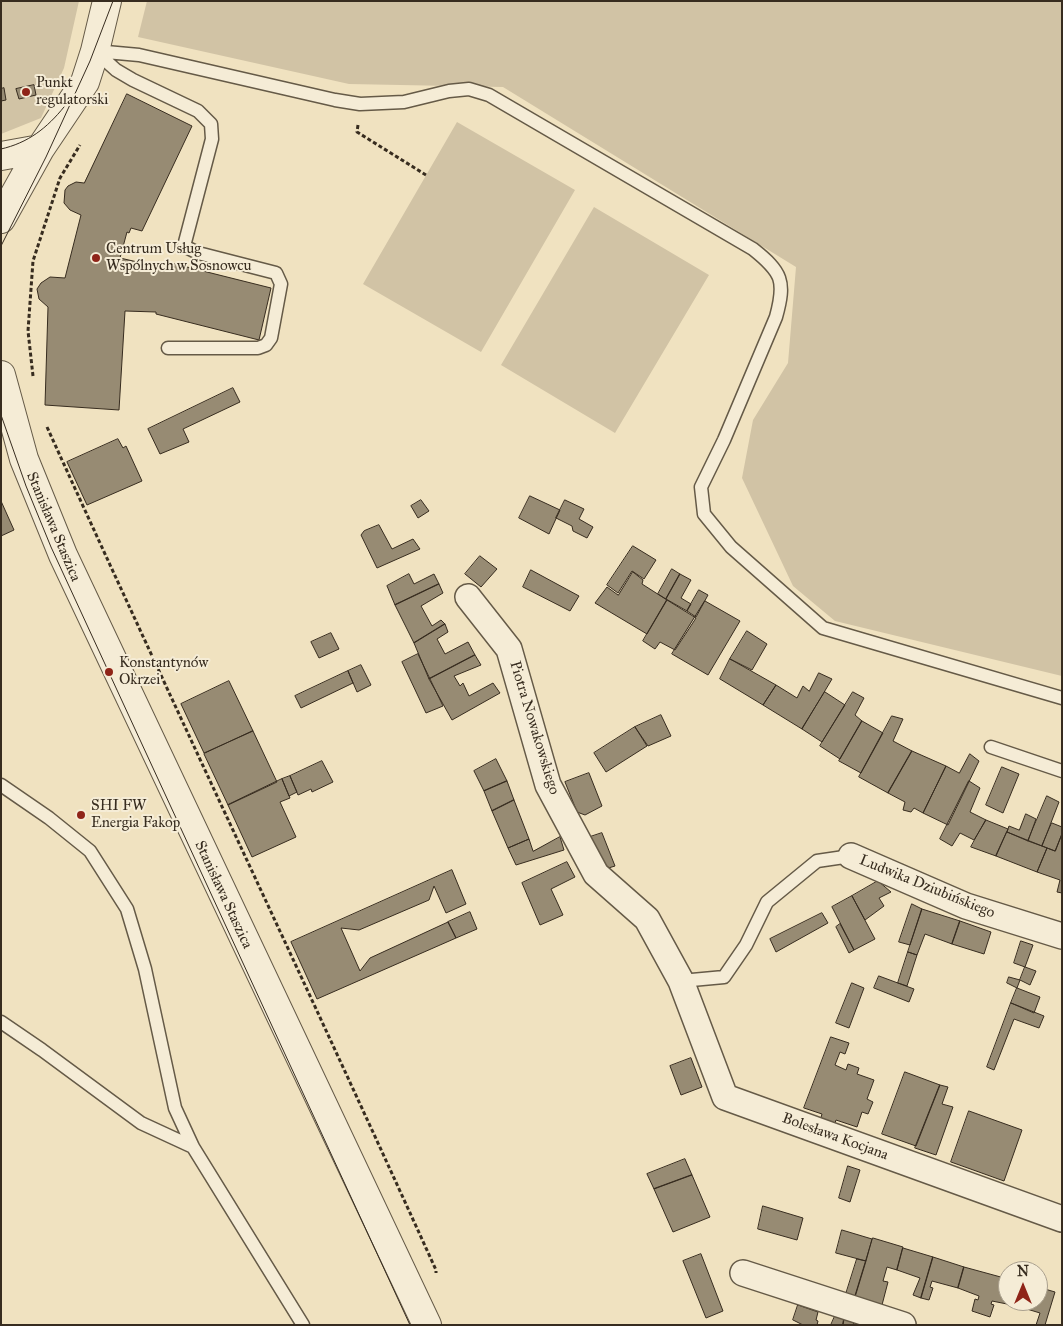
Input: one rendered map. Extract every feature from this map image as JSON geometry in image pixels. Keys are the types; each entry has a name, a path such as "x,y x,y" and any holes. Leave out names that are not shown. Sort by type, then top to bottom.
{"street":[{"path":"1,219 40,149 85,82 95,51 107,1"},
{"path":"1,156 40,149"},
{"name":"Stanisława Staszica","path":"1,375 24,459 63,555 427,1325"},
{"name":"Piotra Nowakowskiego","path":"468,596 509,649 548,785 596,874 647,918 681,981"},
{"name":"Ludwika Dziubińskiego","path":"851,856 966,906 1062,936"},
{"name":"Bolesława Kocjana","path":"681,981 724,1097 1062,1219"},
{"path":"743,1273 903,1325"}],"lane":[{"path":"95,51 116,70 198,111 211,124 212,139 184,246 198,253 276,273 281,284 271,338 266,345 258,348 168,348"},
{"path":"95,51 139,55 335,100 360,104 404,102 449,91 469,89 489,95 753,249 770,262 780,276 781,298 776,317 728,431 701,487 704,514 731,547 823,628 1062,698"},
{"path":"991,747 1062,771"},
{"path":"1,785 49,818 90,851 127,909 145,969 175,1108 193,1148 303,1325"},
{"path":"681,981 724,977 746,945 767,902 817,862 851,856"},
{"path":"1,1022 141,1122 193,1148"}],"path":[{"path":"33,378 28,331 32,261 60,178 80,144"},
{"path":"46,426 96,538 332,1040 436,1270 436,1277"}],"shaded area":[{"path":"1,1 79,1 64,68 41,118 1,134"},
{"path":"147,1 1062,1 1062,676 835,621 793,586 742,478 753,420 788,363 796,267 503,87 349,84 138,37"},
{"path":"457,122 575,190 481,352 363,284"},
{"path":"594,207 709,275 615,433 501,365"}],"building":[{"name":"Punkt regulatorski","path":"34,85 36,95 19,99 16,89"},
{"path":"4,88 6,100 1,101 1,89"},
{"path":"127,94 192,126 142,231 131,228 129,233 127,232 120,258 168,269 171,263 271,288 259,340 156,314 156,312 125,311 119,410 45,405 48,307 39,299 37,289 41,283 50,277 65,278 81,215 70,210 64,203 65,190 76,182 84,183"},
{"path":"233,388 240,402 183,429 189,442 160,454 148,429"},
{"path":"118,439 123,448 126,446 142,481 87,505 67,462"},
{"path":"530,496 560,510 549,534 519,518"},
{"path":"421,500 429,511 418,518 411,506"},
{"path":"565,500 584,509 579,519 593,527 587,538 573,531 572,526 556,518"},
{"path":"1,501 14,530 1,536"},
{"path":"379,525 392,549 413,539 420,549 377,568 361,535 364,531"},
{"path":"633,546 656,560 644,579 632,571 618,593 607,585"},
{"path":"480,556 497,569 481,587 465,574"},
{"path":"672,569 680,574 666,599 658,594"},
{"path":"531,570 579,596 570,611 523,587"},
{"path":"633,572 643,580 642,584 667,600 647,634 595,603 607,587 618,595"},
{"path":"409,574 414,584 434,574 439,584 395,605 387,586"},
{"path":"680,574 691,580 681,598 691,604 687,611 666,599"},
{"path":"439,584 443,593 421,606 432,626 441,620 445,624 414,643 395,605"},
{"path":"699,590 708,595 696,617 687,611"},
{"path":"667,600 696,618 675,650 660,642 655,649 643,641"},
{"path":"705,601 740,621 708,675 672,654"},
{"path":"445,624 448,632 437,639 445,654 468,642 475,655 429,679 414,643"},
{"path":"747,631 767,644 752,670 730,659"},
{"path":"331,633 339,649 319,658 311,642"},
{"path":"418,654 443,706 426,713 402,662"},
{"path":"475,655 481,665 454,676 460,686 463,683 469,696 493,683 500,693 452,720 429,679"},
{"path":"730,659 776,685 763,705 720,679"},
{"path":"361,665 371,685 357,692 348,671"},
{"path":"348,671 353,683 301,708 295,696"},
{"path":"819,673 832,679 802,729 763,705 776,685 797,698 803,686 809,691"},
{"path":"229,681 253,731 204,753 181,704"},
{"path":"825,692 845,705 822,742 802,729"},
{"path":"853,692 864,698 855,715 862,721 840,759 820,746"},
{"path":"661,715 671,736 648,746 635,727"},
{"path":"892,716 903,719 893,741 912,751 888,793 859,777"},
{"path":"862,721 883,733 861,773 839,761"},
{"path":"635,727 647,746 606,772 594,753"},
{"path":"253,731 277,782 228,805 204,754"},
{"path":"912,751 946,766 923,813 914,808 911,812 903,810 905,802 888,793"},
{"path":"970,754 979,761 948,825 923,813 946,766 959,773"},
{"path":"496,759 507,781 484,791 474,771"},
{"path":"322,761 333,782 312,792 311,789 298,795 290,776"},
{"path":"1002,767 1019,774 1003,813 986,805"},
{"path":"589,773 602,806 585,815 577,812 565,782"},
{"path":"290,776 297,792 289,796 282,779"},
{"path":"282,779 290,798 280,802 296,837 252,857 228,805"},
{"path":"507,781 514,800 492,811 484,791"},
{"path":"969,781 980,788 970,812 986,820 974,840 960,833 952,846 940,839"},
{"path":"1047,796 1059,802 1042,846 1028,841"},
{"path":"514,800 529,839 508,848 492,811"},
{"path":"1026,814 1036,819 1028,841 1007,832 1009,826 1019,830"},
{"path":"986,820 1008,829 996,856 971,847"},
{"path":"1052,823 1062,827 1062,834 1055,851 1042,846"},
{"path":"1007,832 1047,848 1037,872 996,856"},
{"path":"602,833 615,866 602,870 590,837"},
{"path":"1062,834 1062,893 1057,892 1060,880 1037,872 1047,848 1055,851"},
{"path":"560,837 564,850 516,865 508,848 529,839 533,851"},
{"path":"567,862 575,877 551,889 563,915 540,925 522,883"},
{"path":"452,870 466,904 446,913 434,886 429,900 359,930 341,928 360,971 370,958 448,922 456,938 317,999 291,942"},
{"path":"878,881 891,892 879,898 884,906 865,920 852,896"},
{"path":"852,896 875,939 854,950 832,907"},
{"path":"912,904 922,909 910,945 899,942"},
{"path":"922,909 960,921 952,944 925,934 917,955 908,952"},
{"path":"470,912 477,929 456,938 448,922"},
{"path":"822,913 828,923 776,952 770,939"},
{"path":"960,921 991,932 984,954 952,944"},
{"path":"840,924 854,950 849,953 836,927"},
{"path":"1021,941 1033,945 1025,967 1014,963"},
{"path":"908,952 917,955 907,986 898,983"},
{"path":"1025,967 1036,971 1030,985 1020,980"},
{"path":"879,976 914,989 909,1002 874,988"},
{"path":"1009,977 1020,980 1017,988 1007,983"},
{"path":"852,983 864,988 849,1028 836,1023"},
{"path":"1017,988 1040,997 1034,1013 1011,1003"},
{"path":"1011,1003 1044,1016 1039,1028 1014,1019 994,1070 987,1067"},
{"path":"831,1037 849,1043 845,1054 840,1052 835,1065 846,1070 848,1064 859,1068 857,1074 874,1080 867,1099 873,1102 868,1114 862,1112 857,1127 836,1120 834,1126 820,1121 822,1114 804,1108"},
{"path":"691,1058 702,1087 681,1095 670,1066"},
{"path":"905,1072 940,1085 916,1146 882,1134"},
{"path":"940,1085 948,1087 942,1104 953,1107 936,1155 915,1148"},
{"path":"969,1111 1022,1130 1004,1181 951,1162"},
{"path":"685,1159 692,1175 654,1189 647,1174"},
{"path":"848,1166 860,1170 850,1202 839,1198"},
{"path":"692,1175 710,1217 673,1232 654,1189"},
{"path":"763,1206 803,1218 797,1240 758,1229"},
{"path":"842,1230 872,1239 866,1261 836,1253"},
{"path":"873,1238 903,1247 897,1270 887,1267 883,1281 888,1282 882,1305 855,1297"},
{"path":"903,1248 933,1257 921,1298 913,1295 920,1278 897,1270"},
{"path":"701,1254 723,1311 706,1318 683,1261"},
{"path":"933,1257 964,1267 958,1288 932,1281 930,1287 933,1288 929,1300 921,1298"},
{"path":"857,1259 866,1261 855,1297 846,1294"},
{"path":"964,1267 998,1276 998,1302 992,1301 991,1304 994,1305 990,1317 972,1311 975,1299 978,1300 979,1296 958,1288"},
{"path":"1048,1290 1055,1292 1045,1325 1036,1325 1040,1313 1033,1311 1048,1311"},
{"path":"798,1305 818,1312 817,1325 803,1325 793,1320"},
{"path":"835,1316 844,1319 843,1325 831,1325"},
{"path":"844,1319 854,1322 853,1325 843,1325"}],"tram line":[{"path":"1,246 46,157 90,61 113,1"},
{"path":"1,149 20,143 36,134 51,122 64,107"},
{"path":"1,415 26,486 51,547 410,1325"}],"place":[{"name":"Punkt regulatorski","path":"26,92"},
{"name":"Centrum Usług Wspólnych w Sosnowcu","path":"96,258"},
{"name":"Konstantynów Okrzei","path":"109,672"},
{"name":"SHI FW Energia Fakop","path":"81,815"}]}
